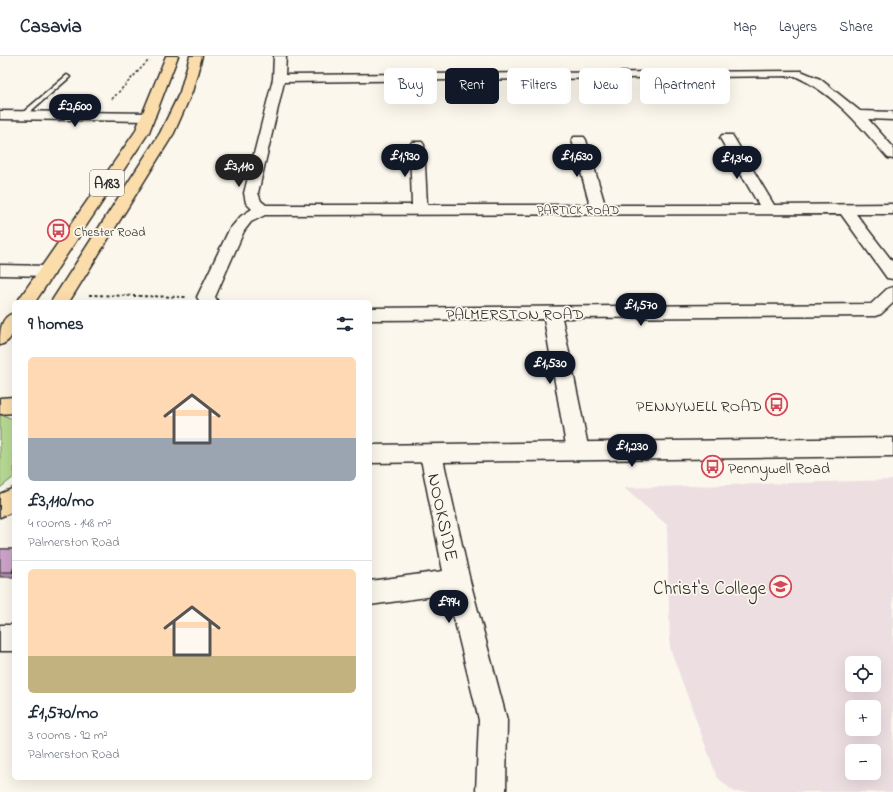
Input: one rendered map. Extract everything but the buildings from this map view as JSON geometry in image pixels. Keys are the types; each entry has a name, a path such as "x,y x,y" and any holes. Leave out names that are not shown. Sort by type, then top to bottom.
{"main road":[{"name":"A183","path":"27,300 142,132 172,56"},
{"name":"A183","path":"63,297 115,218 167,133 186,92 196,56"},
{"path":"0,406 12,405"},
{"path":"0,507 12,499"}],"street":[{"path":"208,299 236,230 246,219 262,210 254,203 251,192 280,79 280,56"},
{"path":"280,79 797,73 816,81 857,115 893,155"},
{"path":"0,115 149,117"},
{"path":"857,115 893,116"},
{"path":"727,138 769,209"},
{"path":"579,140 599,209"},
{"path":"417,145 420,210"},
{"path":"845,209 893,274"},
{"name":"PARTICK ROAD","path":"262,210 893,209"},
{"path":"0,270 48,271"},
{"name":"PALMERSTON ROAD","path":"372,314 875,310 893,293"},
{"path":"552,313 578,451"},
{"path":"372,454 893,447"},
{"name":"NOOKSIDE","path":"431,454 457,581 493,720 491,792"},
{"path":"372,593 457,581"},
{"path":"0,638 12,638"}],"lane":[{"path":"23,115 67,77"}],"path":[{"path":"96,116 146,62 153,59"},
{"path":"63,297 78,295 208,299"}],"shaded area":[{"name":"Christ's College","path":"893,480 893,792 734,792 717,777 670,648 667,525 624,488"}],"green space":[{"path":"2,415 12,418 12,479 0,488 0,416"}],"place":[{"name":"Chester Road","path":"59,231"},
{"name":"PENNYWELL ROAD","path":"777,405"},
{"name":"Pennywell Road","path":"713,467"},
{"name":"Christ's College","path":"781,587"}]}
